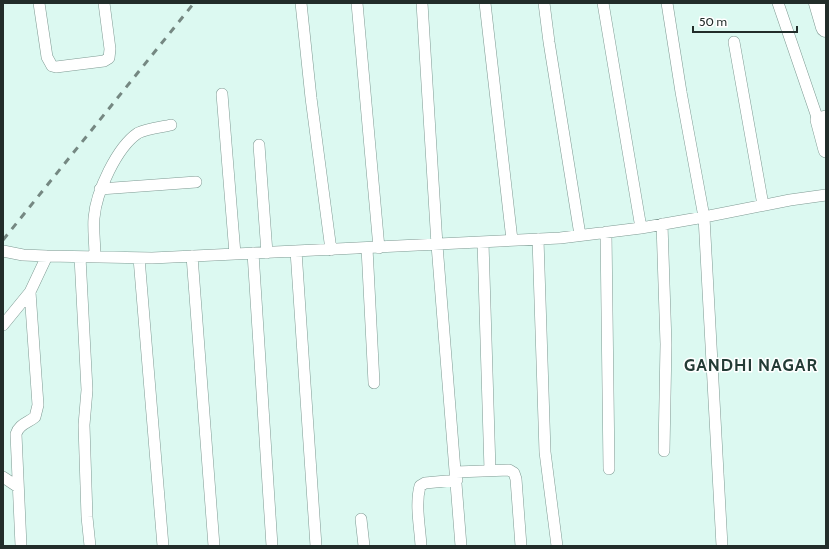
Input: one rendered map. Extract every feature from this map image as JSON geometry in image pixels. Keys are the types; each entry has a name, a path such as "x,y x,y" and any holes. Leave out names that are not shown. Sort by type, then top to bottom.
{"highway":[{"path":"819,3 826,27"}],"street":[{"path":"39,3 47,57 52,66 56,67 104,61 109,58 110,49 104,3"},
{"path":"301,3 311,98 331,250"},
{"path":"357,3 379,248"},
{"path":"422,3 437,245 461,546"},
{"path":"485,3 512,240"},
{"path":"544,3 580,235"},
{"path":"603,3 640,228"},
{"path":"667,3 681,92 704,217 722,546"},
{"path":"778,3 822,119 826,150"},
{"path":"734,42 763,205"},
{"path":"222,94 231,189 235,254"},
{"path":"95,257 94,218 100,189 120,151 128,141 139,132 171,124"},
{"path":"259,145 267,253"},
{"path":"100,189 196,182"},
{"path":"3,251 23,255 138,258 379,248 538,239 640,228 763,205 826,196"},
{"path":"662,224 666,344 664,451"},
{"path":"606,232 609,470"},
{"path":"538,239 545,452 557,546"},
{"path":"483,242 490,470"},
{"path":"367,248 374,383"},
{"path":"296,251 316,546"},
{"path":"254,253 272,546"},
{"path":"3,325 30,292 47,256"},
{"path":"192,256 214,546"},
{"path":"80,257 87,390 84,425 87,517 90,546"},
{"path":"138,258 164,546"},
{"path":"20,546 16,434 21,425 35,417 38,405 30,292"},
{"path":"421,546 418,494 420,486 425,483 456,476 490,470 509,470 514,473 516,479 521,546"},
{"path":"3,477 18,487"},
{"path":"362,519 364,546"}],"railway":[{"path":"3,240 194,3"}],"district":[{"name":"GANDHI NAGAR","path":"751,365"}]}
